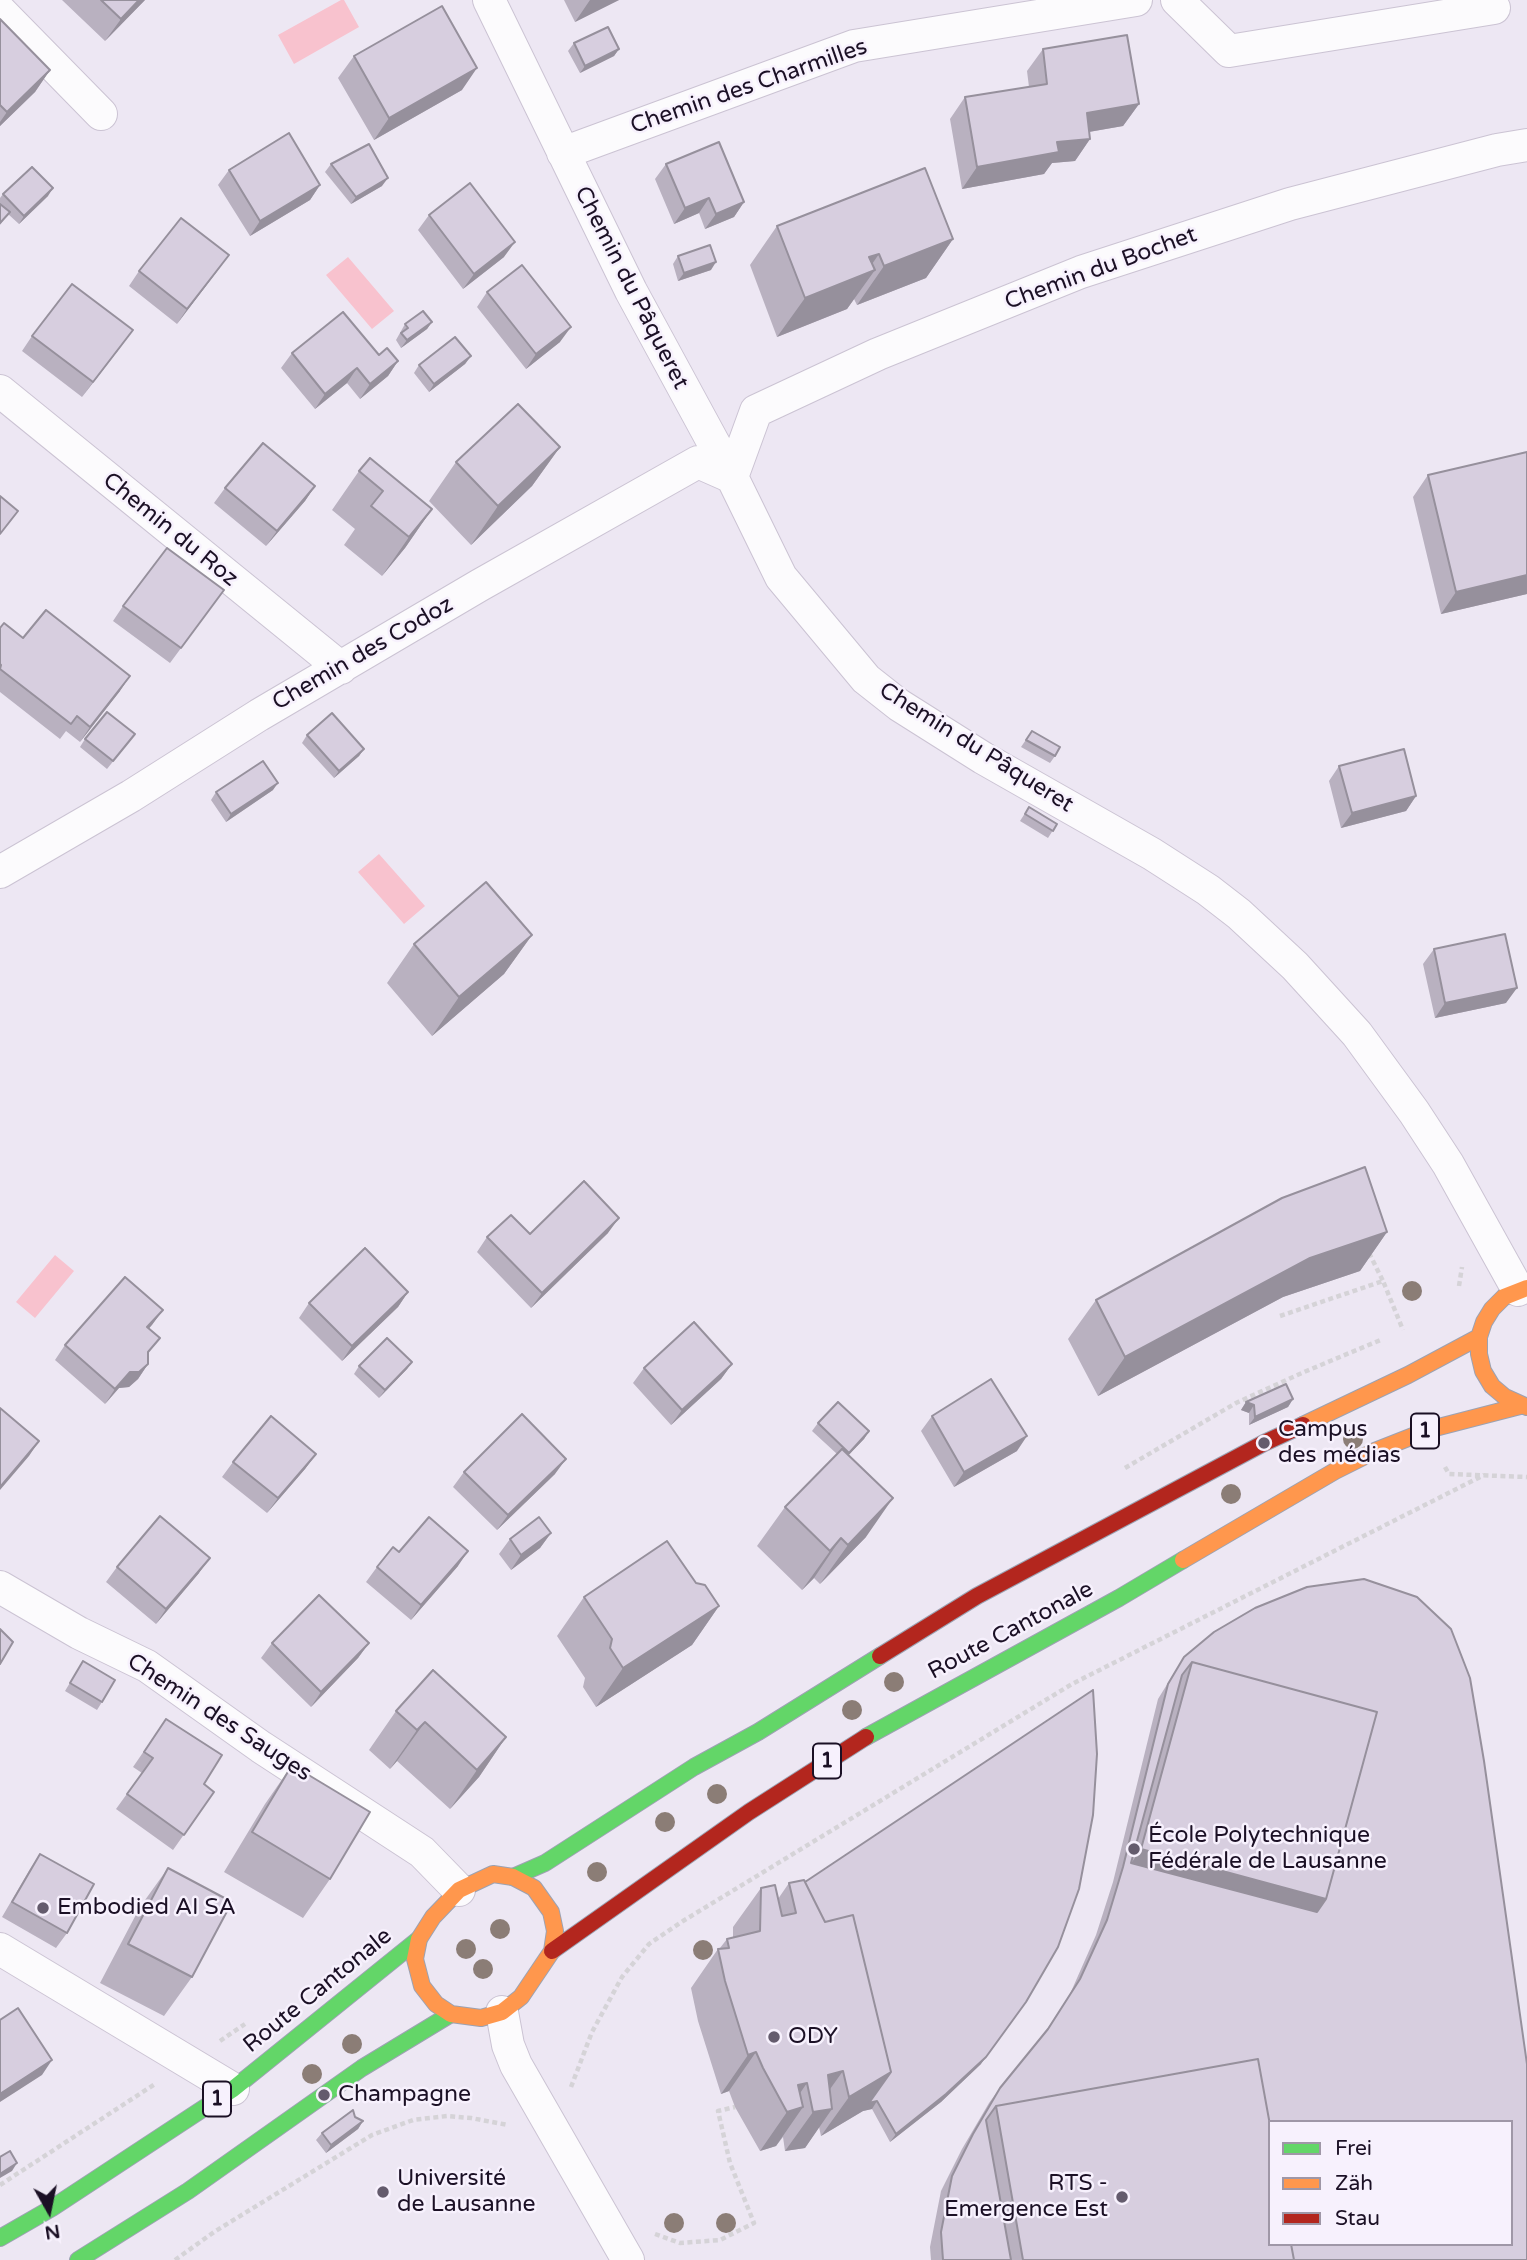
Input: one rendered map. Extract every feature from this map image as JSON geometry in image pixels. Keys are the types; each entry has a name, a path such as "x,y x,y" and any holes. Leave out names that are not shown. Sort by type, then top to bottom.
{"main road":[{"path":"1523,1289 1504,1297 1492,1309 1479,1337 1479,1354 1483,1371 1492,1386 1505,1397 1524,1406"},
{"name":"Route Cantonale","path":"513,1877 545,1863 694,1767 758,1732 977,1596 1253,1448 1408,1375 1479,1337"},
{"name":"Route Cantonale","path":"552,1951 749,1812 876,1730 1119,1598 1335,1471 1375,1451 1431,1429 1524,1406"},
{"path":"493,1874 513,1877 534,1888 551,1912 555,1930 552,1951 521,1997 502,2012 481,2018 451,2014 436,2004 422,1986 415,1959 419,1939 433,1917 459,1890 493,1874"},
{"name":"Route Cantonale","path":"0,2238 233,2089 419,1939"},
{"path":"78,2260 188,2191 362,2068 451,2014"}],"street":[{"name":"Chemin du Pâqueret","path":"489,0 631,291 732,477 781,577 866,679 899,705 1152,854 1208,890 1239,914 1295,966 1357,1034 1415,1112 1523,1289"},
{"name":"Chemin des Charmilles","path":"563,153 854,46 1061,5 1136,0"},
{"path":"1177,0 1229,51 1494,8"},
{"path":"0,11 101,114"},
{"name":"Chemin du Bochet","path":"732,477 756,411 878,354 1081,272 1277,208 1497,150 1527,145"},
{"name":"Chemin du Roz","path":"0,391 341,668"},
{"name":"Chemin des Codoz","path":"0,872 480,585 698,463 732,477"},
{"name":"Chemin des Sauges","path":"0,1587 79,1633 147,1666 261,1747 422,1852 459,1890"},
{"path":"0,1949 233,2089"},
{"path":"502,2012 508,2045 516,2065 628,2260"}],"path":[{"path":"1365,1245 1403,1330"},
{"path":"1456,1296 1462,1276 1462,1264"},
{"path":"1280,1316 1383,1281"},
{"path":"1449,1474 1527,1477"},
{"path":"568,2096 592,2032 622,1977 649,1944 746,1881 1081,1679 1484,1475"},
{"path":"649,2227 656,2235 680,2243 720,2240 754,2223 730,2164 718,2111 735,2107"},
{"path":"175,2260 290,2184 372,2136 393,2127 413,2120 447,2116 481,2119 517,2127"}],"shaded area":[{"path":"344,0 359,27 294,64 278,35"},
{"path":"348,257 394,311 372,329 326,275"},
{"path":"379,854 425,906 404,924 358,872"},
{"path":"55,1255 74,1271 35,1318 16,1302"}],"building":[{"path":"101,0 139,0 121,19"},
{"path":"442,6 477,68 389,118 354,56"},
{"path":"0,19 50,70 7,112 0,105"},
{"path":"608,27 619,49 585,66 574,43"},
{"path":"1127,35 1139,104 1087,113 1090,139 1057,142 1059,152 977,167 965,97 1047,84 1043,49"},
{"path":"289,133 320,185 260,221 229,170"},
{"path":"719,142 744,202 716,214 709,198 685,208 666,164"},
{"path":"369,144 388,178 356,197 331,164"},
{"path":"32,167 53,188 24,216 3,194"},
{"path":"925,168 953,239 884,266 879,254 869,257 875,270 805,298 777,226"},
{"path":"470,183 515,242 474,274 429,215"},
{"path":"0,204 10,212 0,223"},
{"path":"181,218 229,255 187,309 139,271"},
{"path":"710,245 716,262 684,273 678,256"},
{"path":"522,265 571,327 536,354 487,292"},
{"path":"72,284 133,330 93,382 32,336"},
{"path":"423,311 432,322 407,340 401,333 408,328 405,324"},
{"path":"343,312 379,355 387,348 398,361 370,384 357,368 325,394 292,353"},
{"path":"455,337 471,356 434,384 419,365"},
{"path":"518,404 560,447 498,506 456,462"},
{"path":"263,443 315,486 277,531 225,488"},
{"path":"1527,452 1527,575 1456,592 1428,475"},
{"path":"370,458 432,509 409,537 371,506 383,491 359,471"},
{"path":"0,496 18,511 0,534"},
{"path":"167,548 224,590 181,648 123,606"},
{"path":"46,610 130,676 90,727 77,716 71,724 0,669 0,628 4,623 23,638"},
{"path":"107,712 135,734 113,761 85,739"},
{"path":"332,713 364,749 339,771 307,735"},
{"path":"1032,731 1060,747 1055,756 1026,740"},
{"path":"1404,749 1416,796 1352,813 1339,766"},
{"path":"263,761 278,783 231,814 216,792"},
{"path":"1029,807 1057,824 1053,831 1025,814"},
{"path":"486,882 532,935 459,997 414,944"},
{"path":"1505,934 1517,988 1445,1003 1434,949"},
{"path":"1365,1167 1387,1232 1310,1258 1125,1357 1096,1300 1282,1198"},
{"path":"584,1181 619,1218 542,1293 487,1237 511,1215 530,1234"},
{"path":"365,1248 408,1292 352,1346 309,1303"},
{"path":"125,1277 163,1310 147,1327 160,1338 148,1352 148,1364 139,1372 130,1372 115,1389 65,1345"},
{"path":"694,1322 732,1364 682,1410 644,1368"},
{"path":"387,1338 412,1362 385,1390 359,1366"},
{"path":"991,1379 1027,1436 964,1472 932,1416"},
{"path":"1286,1384 1293,1399 1255,1417 1254,1405 1246,1402"},
{"path":"838,1402 869,1431 849,1453 818,1423"},
{"path":"0,1408 39,1441 0,1487"},
{"path":"522,1414 566,1459 508,1515 464,1472"},
{"path":"271,1416 316,1454 278,1498 233,1462"},
{"path":"842,1449 893,1498 848,1545 841,1538 830,1551 785,1507"},
{"path":"160,1516 210,1558 166,1609 117,1567"},
{"path":"429,1517 468,1551 421,1605 377,1567 393,1547 399,1552"},
{"path":"539,1517 551,1533 521,1555 510,1539"},
{"path":"667,1541 696,1583 705,1585 719,1606 623,1668 610,1648 612,1639 584,1597"},
{"path":"1364,1579 1417,1597 1451,1629 1470,1678 1527,2064 1527,2260 1294,2260 1291,2246 1513,2246 1513,2120 1269,2120 1258,2059 996,2106 986,2120 1011,2260 943,2260 941,2232 952,2176 1000,2088 1048,2029 1080,1979 1107,1920 1123,1867 1168,1684 1184,1657 1214,1632 1255,1608 1307,1587","holes":["1192,1662 1377,1712 1326,1899 1317,1912 1131,1863 1182,1675"]},
{"path":"319,1595 369,1643 321,1692 272,1643"},
{"path":"0,1629 13,1642 0,1664"},
{"path":"83,1661 115,1680 102,1702 70,1683"},
{"path":"1192,1662 1377,1712 1326,1899 1141,1849"},
{"path":"433,1670 506,1737 477,1770 425,1722 417,1730 396,1711"},
{"path":"1093,1690 1097,1754 1093,1815 1079,1889 1058,1947 1026,2002 986,2057 946,2094 896,2134 877,2101 869,2103 891,2072 853,1915 825,1922 805,1882"},
{"path":"166,1719 222,1755 204,1784 214,1792 184,1835 127,1794 153,1758 144,1752"},
{"path":"292,1765 370,1812 330,1879 252,1832"},
{"path":"40,1854 94,1884 67,1933 12,1902"},
{"path":"168,1868 232,1902 192,1977 128,1944"},
{"name":"ODY","path":"804,1880 825,1922 853,1915 891,2072 849,2097 843,2071 828,2075 832,2109 813,2112 807,2083 798,2085 803,2107 787,2112 756,2052 748,2055 718,1949 729,1948 727,1939 760,1931 761,1888 775,1885 782,1916 796,1913 789,1883"},
{"path":"18,2008 52,2060 0,2094 0,2020"},
{"name":"RTS - Emergence Est","path":"1258,2059 1269,2120 1268,2246 1291,2246 1294,2260 1023,2260 996,2106"},
{"path":"353,2110 355,2117 363,2121 331,2145 322,2133"},
{"path":"10,2151 17,2163 0,2174 0,2157"}],"traffic: fast":[{"path":"866,1737 1183,1560"},
{"path":"513,1877 545,1863 694,1767 758,1732 880,1656"},
{"path":"0,2238 52,2208 233,2089 419,1939"},
{"path":"78,2260 188,2191 362,2068 451,2014"}],"traffic: slow":[{"path":"1527,1288 1504,1297 1492,1309 1479,1337 1483,1371 1492,1386 1505,1397 1527,1407"},
{"path":"1303,1425 1408,1375 1479,1337"},
{"path":"1183,1560 1335,1471 1375,1451 1431,1429 1520,1406"},
{"path":"493,1874 513,1877 534,1888 551,1912 555,1931 552,1951 521,1997 502,2012 481,2018 451,2014 436,2004 422,1986 415,1959 419,1939 433,1917 459,1890 493,1874"}],"traffic: jam":[{"path":"880,1656 977,1596 1264,1443 1303,1425"},
{"path":"552,1951 749,1812 866,1737"}],"place":[{"name":"Campus des médias","path":"1264,1443"},
{"name":"École Polytechnique Fédérale de Lausanne","path":"1134,1849"},
{"name":"Embodied AI SA","path":"43,1908"},
{"name":"ODY","path":"774,2037"},
{"name":"Champagne","path":"324,2095"},
{"name":"Université de Lausanne","path":"383,2192"},
{"name":"RTS - Emergence Est","path":"1122,2197"}]}
